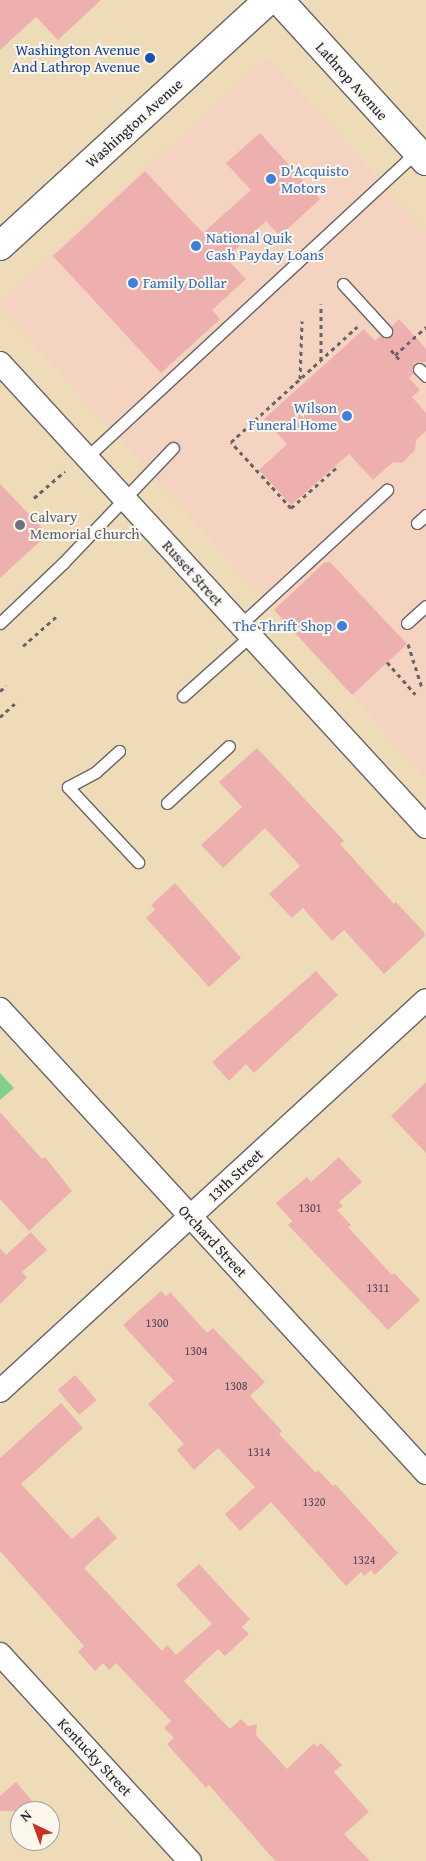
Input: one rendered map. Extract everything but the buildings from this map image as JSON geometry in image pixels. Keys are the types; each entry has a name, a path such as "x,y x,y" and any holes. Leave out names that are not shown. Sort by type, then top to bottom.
{"main road":[{"name":"Washington Avenue","path":"0,246 268,0"},
{"name":"Lathrop Avenue","path":"279,0 423,152"}],"street":[{"name":"Russet Street","path":"0,363 426,827"},
{"name":"13th Street","path":"0,1391 426,1000"},
{"name":"Orchard Street","path":"0,1009 426,1473"},
{"name":"Kentucky Street","path":"0,1654 190,1861"}],"lane":[{"path":"85,456 423,152"},
{"path":"343,284 386,331"},
{"path":"0,622 63,563 123,497 173,448"},
{"path":"183,696 245,630 387,490"},
{"path":"417,523 426,515"},
{"path":"407,623 426,606"},
{"path":"167,803 229,746"},
{"path":"119,751 96,772 68,787 138,862"}],"path":[{"path":"321,304 321,361"},
{"path":"300,379 302,321"},
{"path":"336,468 291,508 231,442 364,321"},
{"path":"395,355 426,326"},
{"path":"389,348 402,362"},
{"path":"34,498 85,456"},
{"path":"23,646 58,615"},
{"path":"407,623 407,648 422,688"},
{"path":"387,662 415,694"},
{"path":"0,692 6,686"},
{"path":"0,717 18,701"}],"shaded area":[{"path":"268,57 426,231 426,777 0,307 0,301"}],"green space":[{"path":"0,1073 14,1088 0,1100"}],"place":[{"name":"Washington Avenue And Lathrop Avenue","path":"150,58"},
{"name":"D'Acquisto Motors","path":"271,179"},
{"name":"National Quik Cash Payday Loans","path":"196,246"},
{"name":"Family Dollar","path":"133,283"},
{"name":"Wilson Funeral Home","path":"347,416"},
{"name":"Calvary Memorial Church","path":"20,525"},
{"name":"The Thrift Shop","path":"342,626"}]}
